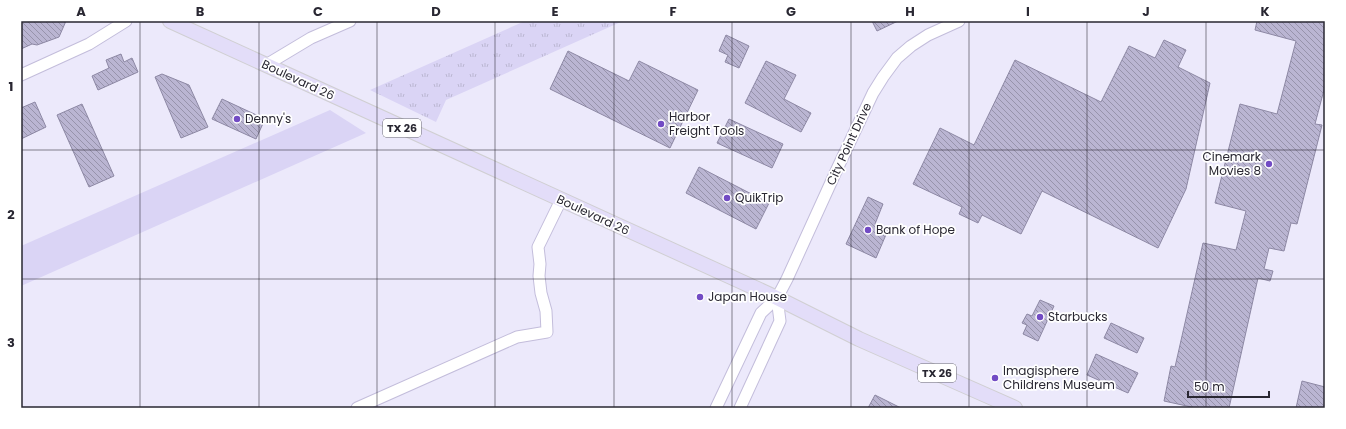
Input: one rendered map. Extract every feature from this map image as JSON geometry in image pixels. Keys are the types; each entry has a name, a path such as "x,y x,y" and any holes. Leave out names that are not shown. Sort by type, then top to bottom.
{"main road":[{"name":"Boulevard 26","path":"170,21 777,298 859,339 1015,408"}],"street":[{"path":"21,75 89,44 126,21"},
{"path":"266,65 311,38 350,21"},
{"name":"City Point Drive","path":"716,408 761,313 777,298 797,258 872,93 898,58 911,46 928,35 959,21"},
{"path":"357,408 518,337 547,332 546,311 541,293 539,276 540,264 538,247 561,200"},
{"path":"740,408 780,321 777,298"}],"green space":[{"path":"525,21 623,21 446,100 436,122 370,90"},
{"path":"330,110 366,133 21,286 21,246"}],"building":[{"path":"21,21 66,21 59,37 37,45 32,44 21,49"},
{"path":"872,21 898,21 877,31"},
{"path":"1257,21 1325,21 1325,86 1315,124 1322,125 1297,224 1291,223 1284,251 1269,248 1264,269 1273,271 1270,281 1258,278 1229,408 1196,408 1164,401 1171,366 1175,367 1203,243 1236,250 1246,211 1215,203 1240,104 1277,114 1296,41 1255,30"},
{"path":"726,35 749,46 739,68 725,62 728,55 719,51"},
{"path":"1164,40 1186,50 1178,67 1210,83 1186,189 1158,248 1042,191 1021,234 982,215 978,223 959,214 962,207 913,184 940,128 974,145 1015,60 1101,102 1129,46 1155,58"},
{"path":"568,51 629,81 639,61 698,90 670,148 550,89"},
{"path":"121,54 124,62 132,58 138,72 98,90 92,76 109,68 106,60"},
{"path":"766,61 796,75 784,99 811,113 801,132 745,103"},
{"path":"162,74 189,85 208,127 181,138 155,77"},
{"path":"222,99 265,119 256,139 212,119"},
{"path":"35,102 46,127 21,139 21,108"},
{"path":"82,104 114,176 89,187 57,115"},
{"path":"729,119 783,144 772,168 717,143"},
{"name":"QuikTrip","path":"699,167 769,203 756,229 686,193"},
{"path":"868,197 883,204 875,224 888,230 876,258 846,244"},
{"path":"1040,300 1054,306 1038,341 1023,334 1027,325 1022,323 1027,314 1032,316"},
{"path":"1111,323 1144,338 1137,353 1104,338"},
{"path":"1096,354 1138,373 1128,393 1087,375"},
{"path":"1302,381 1325,387 1325,408 1296,408"},
{"path":"875,395 901,408 868,408"}],"place":[{"name":"Denny's","path":"237,119"},
{"name":"Harbor Freight Tools","path":"661,124"},
{"name":"Cinemark Movies 8","path":"1269,164"},
{"name":"QuikTrip","path":"727,198"},
{"name":"Bank of Hope","path":"868,230"},
{"name":"Japan House","path":"700,297"},
{"name":"Starbucks","path":"1040,317"},
{"name":"Imagisphere Childrens Museum","path":"995,378"}]}
